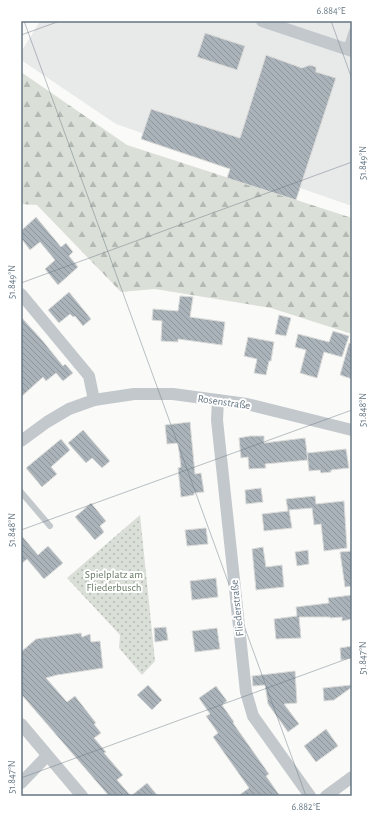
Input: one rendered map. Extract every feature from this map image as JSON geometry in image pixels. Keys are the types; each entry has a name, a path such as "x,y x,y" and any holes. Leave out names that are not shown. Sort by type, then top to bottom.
{"street":[{"path":"262,21 349,50"},
{"path":"21,294 89,376 94,400"},
{"name":"Rosenstraße","path":"23,437 69,409 94,400 134,394 173,394 247,404 352,430"},
{"name":"Fliederstraße","path":"218,400 217,420 246,692 253,716 310,796"},
{"path":"21,724 82,796"},
{"path":"21,783 47,756"},
{"path":"326,796 352,777"}],"lane":[{"path":"349,50 352,31"},
{"path":"21,492 50,526"}],"shaded area":[{"path":"40,21 352,21 352,206 116,124 21,60 21,52"}],"green space":[{"path":"21,72 127,145 352,218 352,334 271,308 155,289 121,292 37,205 21,204"},
{"name":"Spielplatz am Fliederbusch","path":"140,515 155,661 142,675 119,648 120,635 67,578"}],"building":[{"path":"205,33 245,46 237,70 197,57"},
{"path":"266,55 302,68 310,65 316,67 316,72 336,78 296,200 227,178 230,169 141,139 151,109 240,138"},
{"path":"36,217 61,247 66,243 73,252 69,256 78,267 58,285 45,269 55,260 40,242 30,250 21,238 21,231"},
{"path":"69,292 91,319 83,326 75,316 73,317 70,314 59,323 48,310"},
{"path":"180,296 193,297 190,317 225,322 222,345 178,339 178,342 161,341 162,321 152,320 153,309 178,311"},
{"path":"279,315 291,318 286,336 275,334"},
{"path":"21,317 63,366 65,364 73,373 63,381 56,373 46,381 43,377 21,397"},
{"path":"333,331 349,336 342,357 324,352 317,378 300,373 306,350 295,347 298,334 329,342"},
{"path":"248,337 274,342 271,361 269,361 266,375 254,373 257,359 244,356"},
{"path":"349,343 352,344 352,379 340,375"},
{"path":"190,422 195,474 201,473 204,492 181,497 178,468 181,467 178,443 167,444 165,425"},
{"path":"83,430 110,461 102,468 92,458 86,463 68,443"},
{"path":"264,436 264,443 305,438 308,460 265,464 266,468 249,469 248,457 241,458 239,438"},
{"path":"61,439 70,450 51,467 57,474 42,487 26,468"},
{"path":"346,449 349,468 321,473 320,470 309,471 307,453"},
{"path":"261,488 263,502 246,504 245,490"},
{"path":"315,496 316,504 344,501 347,548 324,551 321,524 314,525 312,508 289,510 292,528 264,531 262,514 288,511 286,499"},
{"path":"91,503 106,521 100,526 104,532 95,540 75,517"},
{"path":"206,528 208,544 187,546 185,530"},
{"path":"21,535 38,555 48,546 63,563 44,579 27,559 21,564"},
{"path":"263,547 266,567 282,565 284,587 256,590 252,549"},
{"path":"308,550 309,564 297,566 295,552"},
{"path":"352,551 352,586 345,587 340,552"},
{"path":"216,578 218,597 192,600 190,581"},
{"path":"352,595 352,619 342,621 342,617 299,617 301,638 276,639 274,619 297,616 296,607 329,603 328,598"},
{"path":"166,627 168,640 155,642 154,628"},
{"path":"217,628 220,649 195,652 192,631"},
{"path":"81,633 82,637 90,634 91,642 100,641 103,668 46,678 67,702 75,696 96,723 94,724 101,733 94,738 106,752 104,753 123,775 117,780 131,796 109,796 21,694 21,652 36,639"},
{"path":"352,646 352,658 341,660 340,648"},
{"path":"295,671 297,703 284,704 299,724 288,732 268,704 265,685 253,686 252,676"},
{"path":"148,685 162,700 152,710 137,695"},
{"path":"352,685 352,687 334,700 324,701 323,688"},
{"path":"216,686 227,701 222,705 269,774 266,776 280,796 238,796 249,788 213,737 218,733 206,716 210,714 199,698"},
{"path":"326,729 338,746 316,762 304,746"},
{"path":"147,783 158,796 131,796"}]}
